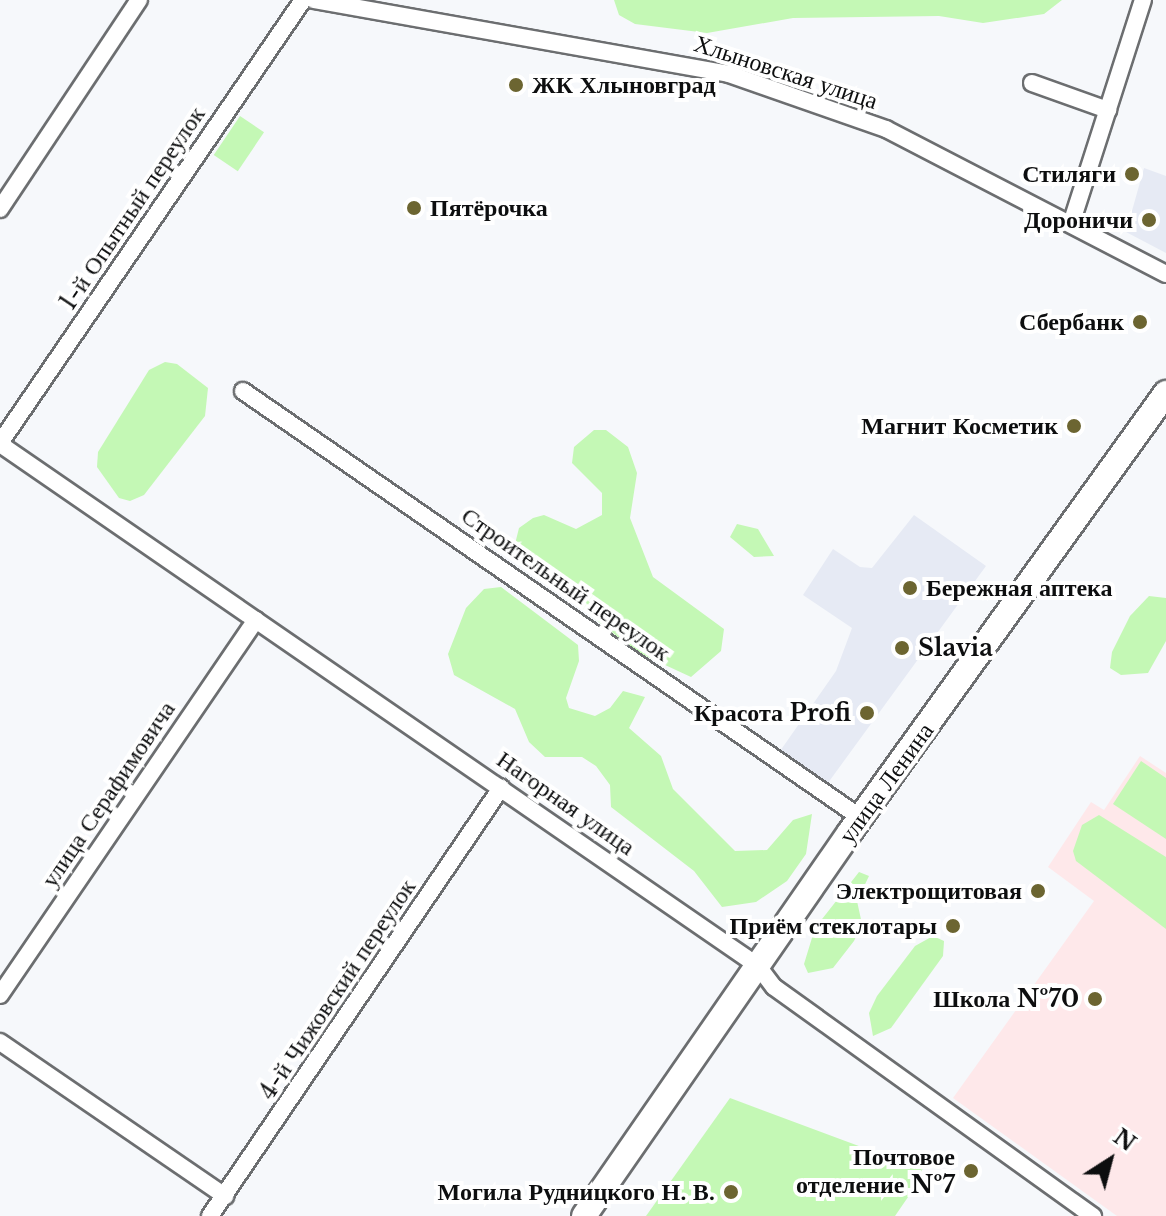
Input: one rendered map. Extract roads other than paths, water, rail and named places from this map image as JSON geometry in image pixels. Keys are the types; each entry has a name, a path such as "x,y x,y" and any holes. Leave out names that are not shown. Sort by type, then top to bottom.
{"main road":[{"name":"улица Ленина","path":"584,1216 861,818 1166,393"}],"street":[{"path":"0,209 139,0"},
{"name":"1-й Опытный переулок","path":"0,443 303,0"},
{"name":"Хлыновская улица","path":"314,0 729,74 886,129 1166,274"},
{"path":"1071,224 1143,0"},
{"path":"1032,83 1108,110"},
{"name":"Строительный переулок","path":"243,391 861,818"},
{"name":"Нагорная улица","path":"0,443 758,966 774,987 1093,1216"},
{"name":"улица Серафимовича","path":"0,995 256,620"},
{"name":"4-й Чижовский переулок","path":"210,1216 501,788"},
{"path":"0,1042 225,1196"}],"place":[{"name":"ЖК Хлыновград","path":"516,85"},
{"name":"Стиляги","path":"1132,174"},
{"name":"Пятёрочка","path":"414,208"},
{"name":"Дороничи","path":"1149,220"},
{"name":"Сбербанк","path":"1140,322"},
{"name":"Магнит Косметик","path":"1074,426"},
{"name":"Бережная аптека","path":"910,588"},
{"name":"Slavia","path":"902,648"},
{"name":"Красота Profi","path":"867,713"},
{"name":"Электрощитовая","path":"1038,891"},
{"name":"Приём стеклотары","path":"953,926"},
{"name":"Школа №70","path":"1095,999"},
{"name":"Почтовое отделение №7","path":"971,1171"},
{"name":"Могила Рудницкого Н. В.","path":"731,1192"}]}
